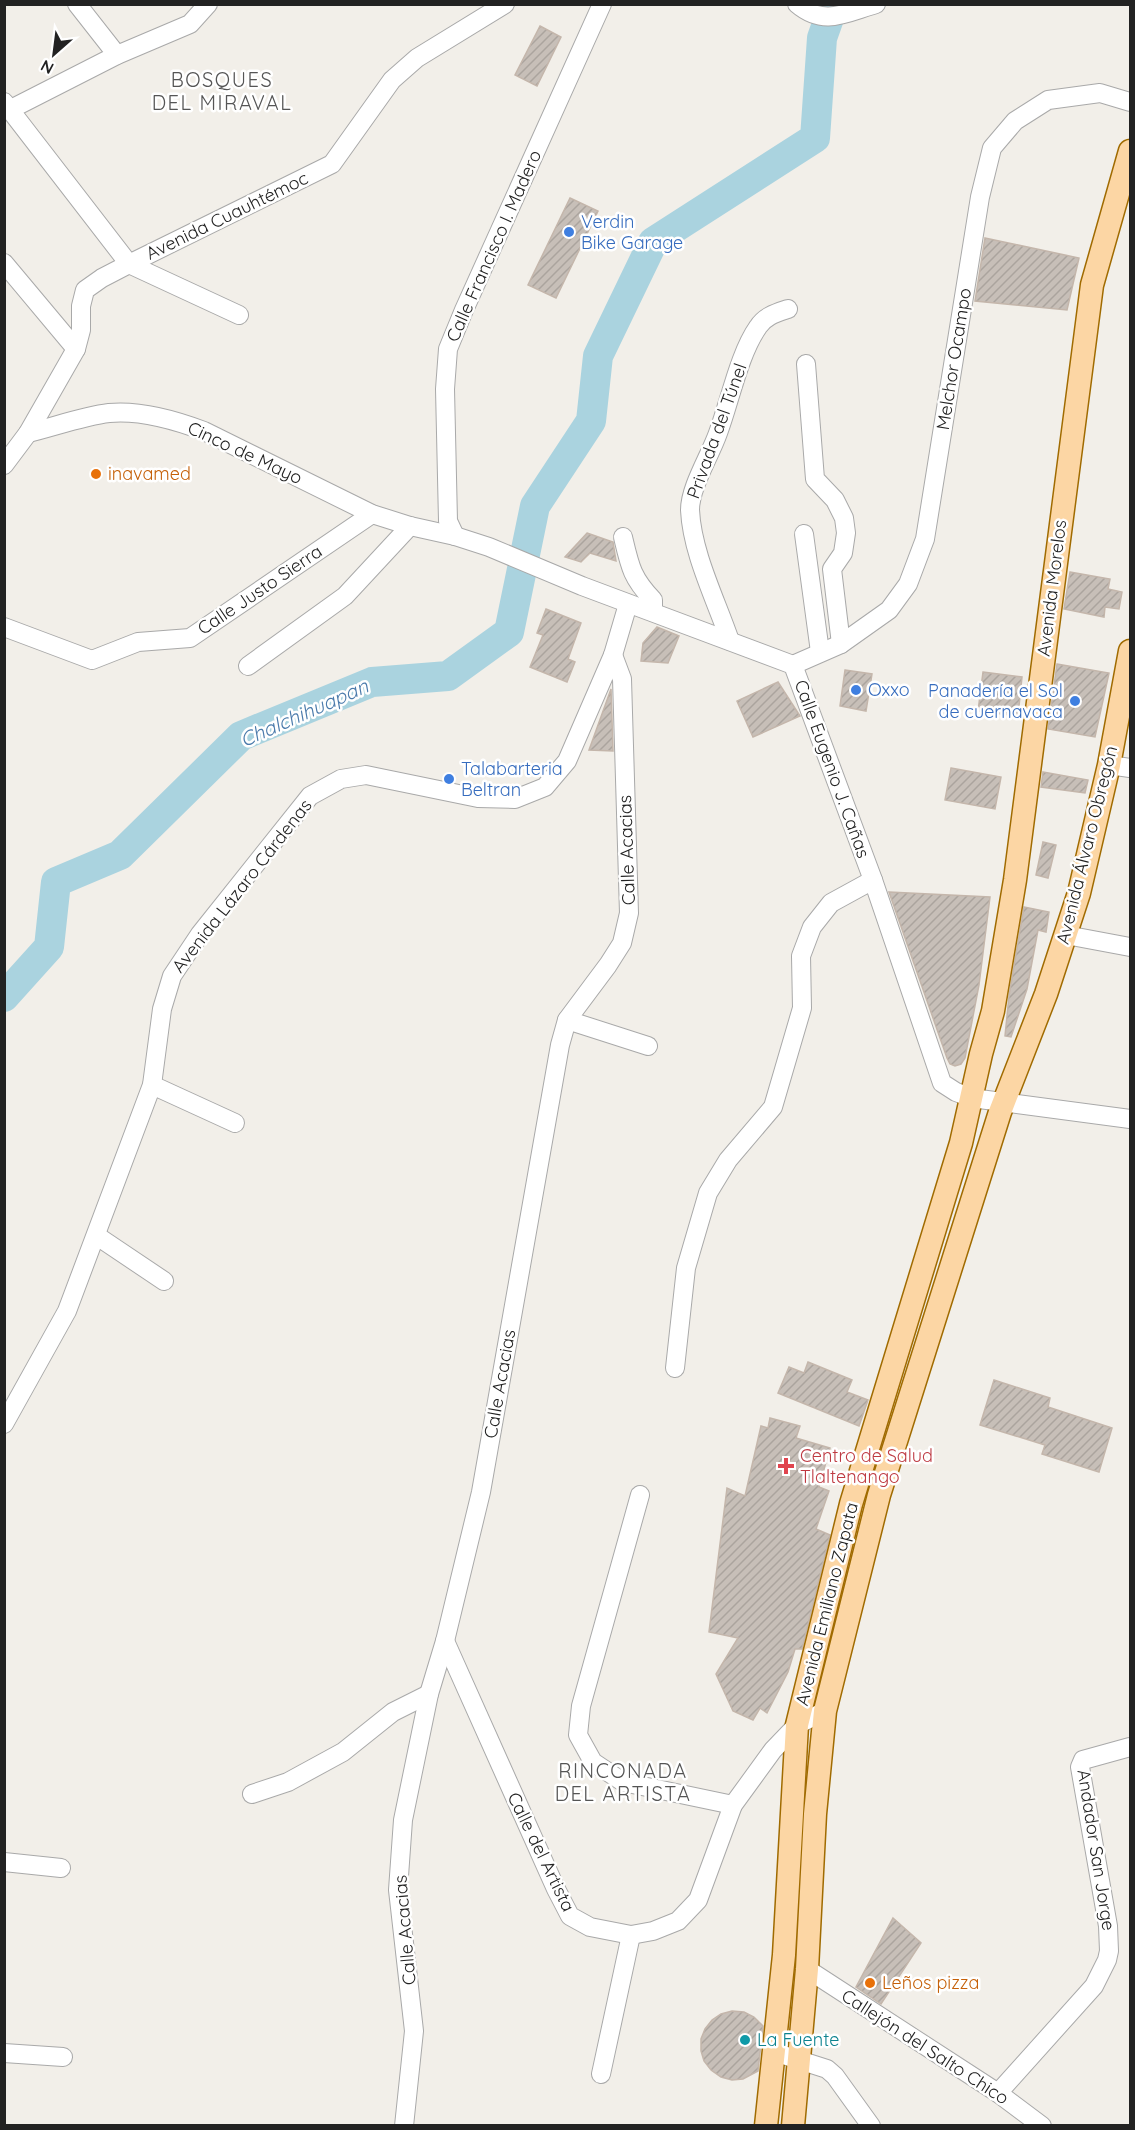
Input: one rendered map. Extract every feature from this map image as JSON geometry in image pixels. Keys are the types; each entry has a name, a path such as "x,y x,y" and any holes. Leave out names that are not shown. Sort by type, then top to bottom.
{"main road":[{"name":"Avenida Morelos","path":"972,1098 993,1011 1015,880 1092,285 1131,152"},
{"name":"Avenida Álvaro Obregón","path":"1004,1102 1046,994 1120,766 1131,651"},
{"name":"Avenida Emiliano Zapata","path":"766,2126 784,1955 797,1725 851,1504 962,1143 972,1098"},
{"name":"Avenida Emiliano Zapata","path":"793,2126 807,1969 815,1814 825,1712 879,1495 1004,1102"}],"street":[{"path":"77,4 117,55"},
{"path":"208,4 190,24 8,106 129,264 239,315"},
{"name":"Avenida Cuauhtémoc","path":"4,465 17,437 76,349 81,330 81,306 85,290 129,264 332,164 392,80 417,58 505,4"},
{"name":"Calle Francisco I. Madero","path":"455,536 447,521 445,389 448,349 602,4"},
{"path":"797,4 808,13 819,17 835,16 876,4"},
{"name":"Melchor Ocampo","path":"793,665 841,644 889,610 908,584 925,538 980,196 992,148 1015,121 1048,100 1100,93 1131,102"},
{"path":"4,263 76,349"},
{"name":"Privada del Túnel","path":"730,641 694,542 690,508 697,482 717,435 747,347 766,317 788,309"},
{"path":"807,364 815,479 835,500 844,518 846,533 843,554 832,569 841,644"},
{"name":"Cinco de Mayo","path":"17,437 108,413 134,413 181,423 204,431 372,514 410,526 455,536"},
{"name":"Calle Justo Sierra","path":"4,627 92,660 138,642 190,638 372,514"},
{"path":"248,666 345,596 410,526"},
{"path":"804,534 820,652"},
{"name":"Calle Eugenio J. Cañas","path":"455,536 489,547 628,604 793,665 873,880 942,1083 972,1098 1131,1119"},
{"path":"623,537 631,569 638,584 653,600 653,612"},
{"name":"Avenida Lázaro Cárdenas","path":"4,1424 67,1311 97,1236 152,1085 162,1009 172,976 200,934 310,796 341,779 366,775 478,798 515,800 545,787 567,761 614,655 628,604"},
{"name":"Calle Acacias","path":"404,2126 414,2031 398,1890 403,1820 429,1694 445,1641 481,1492 560,1045 567,1020 622,943 629,914 622,679 614,655"},
{"path":"675,1368 686,1268 708,1192 728,1160 773,1107 802,1008 801,956 812,927 831,903 873,880"},
{"path":"1066,935 1131,947"},
{"path":"567,1020 648,1046"},
{"path":"152,1085 168,1090 235,1123"},
{"path":"97,1236 164,1281"},
{"path":"640,1495 581,1706 578,1735 593,1762 623,1782 734,1805"},
{"name":"Calle del Artista","path":"445,1641 570,1916 590,1927 631,1935 653,1931 678,1921 698,1900 734,1805 773,1750 797,1725 825,1712"},
{"path":"252,1794 288,1782 344,1752 393,1712 429,1694"},
{"name":"Andador San Jorge","path":"998,2093 1094,1986 1107,1960 1108,1926 1080,1767 1083,1761 1131,1747"},
{"path":"4,1862 61,1868"},
{"path":"601,2074 631,1935"},
{"name":"Callejón del Salto Chico","path":"807,1969 998,2093 1042,2126"},
{"path":"774,2052 823,2067 835,2076 871,2126"},
{"path":"4,2053 63,2057"}],"building":[{"path":"540,26 561,37 537,86 515,75"},
{"path":"570,198 598,211 556,298 528,285"},
{"path":"985,238 1079,258 1067,310 975,301"},
{"path":"587,533 613,542 616,561 590,553 581,562 565,557"},
{"path":"1070,572 1110,579 1108,589 1122,592 1119,609 1105,607 1104,617 1064,609"},
{"path":"546,609 581,623 568,659 575,662 567,682 530,667 543,635 537,633"},
{"path":"657,627 679,636 668,663 641,661 643,643"},
{"name":"Panadería el Sol de cuernavaca","path":"1057,664 1109,673 1095,737 1048,729"},
{"name":"Oxxo","path":"845,670 872,674 866,711 840,706"},
{"path":"983,672 1022,677 1018,716 978,711"},
{"path":"778,682 800,716 753,737 737,701"},
{"path":"611,689 613,751 589,750"},
{"path":"951,768 1001,777 995,809 945,800"},
{"path":"1043,772 1088,780 1085,793 1041,787"},
{"path":"1043,842 1056,845 1048,878 1036,875"},
{"path":"889,892 990,897 979,985 965,1058 961,1064 955,1066 950,1064 947,1058"},
{"path":"1024,907 1049,912 1046,932 1038,930 1027,989 1011,1037 1005,1036 1009,996"},
{"path":"808,1362 852,1380 847,1392 868,1400 859,1426 778,1393 789,1367 804,1373"},
{"path":"994,1380 1050,1398 1048,1407 1112,1428 1099,1472 1042,1454 1045,1445 980,1425"},
{"path":"770,1418 800,1426 796,1438 830,1448 819,1487 829,1491 816,1529 830,1535 802,1649 795,1649 788,1672 767,1713 760,1708 753,1720 733,1711 716,1674 738,1638 709,1632 727,1488 745,1496 761,1426 768,1428"},
{"path":"893,1918 921,1943 881,2004 856,1987"},
{"path":"732,2011 744,2012 754,2017 763,2026 758,2071 743,2079 732,2080 721,2077 704,2061 701,2039 712,2020"}],"waterway":[{"name":"Chalchihuapan","path":"4,997 49,947 56,882 120,855 241,736 372,682 448,676 509,632 535,506 591,421 598,356 653,242 815,138 822,38 834,4"}],"place":[{"name":"Verdin Bike Garage","path":"569,232"},
{"name":"inavamed","path":"96,474"},
{"name":"Oxxo","path":"856,690"},
{"name":"Panadería el Sol de cuernavaca","path":"1075,701"},
{"name":"Talabarteria Beltran","path":"449,779"},
{"name":"Centro de Salud Tlaltenango","path":"786,1466"},
{"name":"Leños pizza","path":"870,1983"},
{"name":"La Fuente","path":"745,2040"}],"district":[{"name":"BOSQUES DEL MIRAVAL","path":"222,92"},
{"name":"RINCONADA DEL ARTISTA","path":"623,1782"}]}
